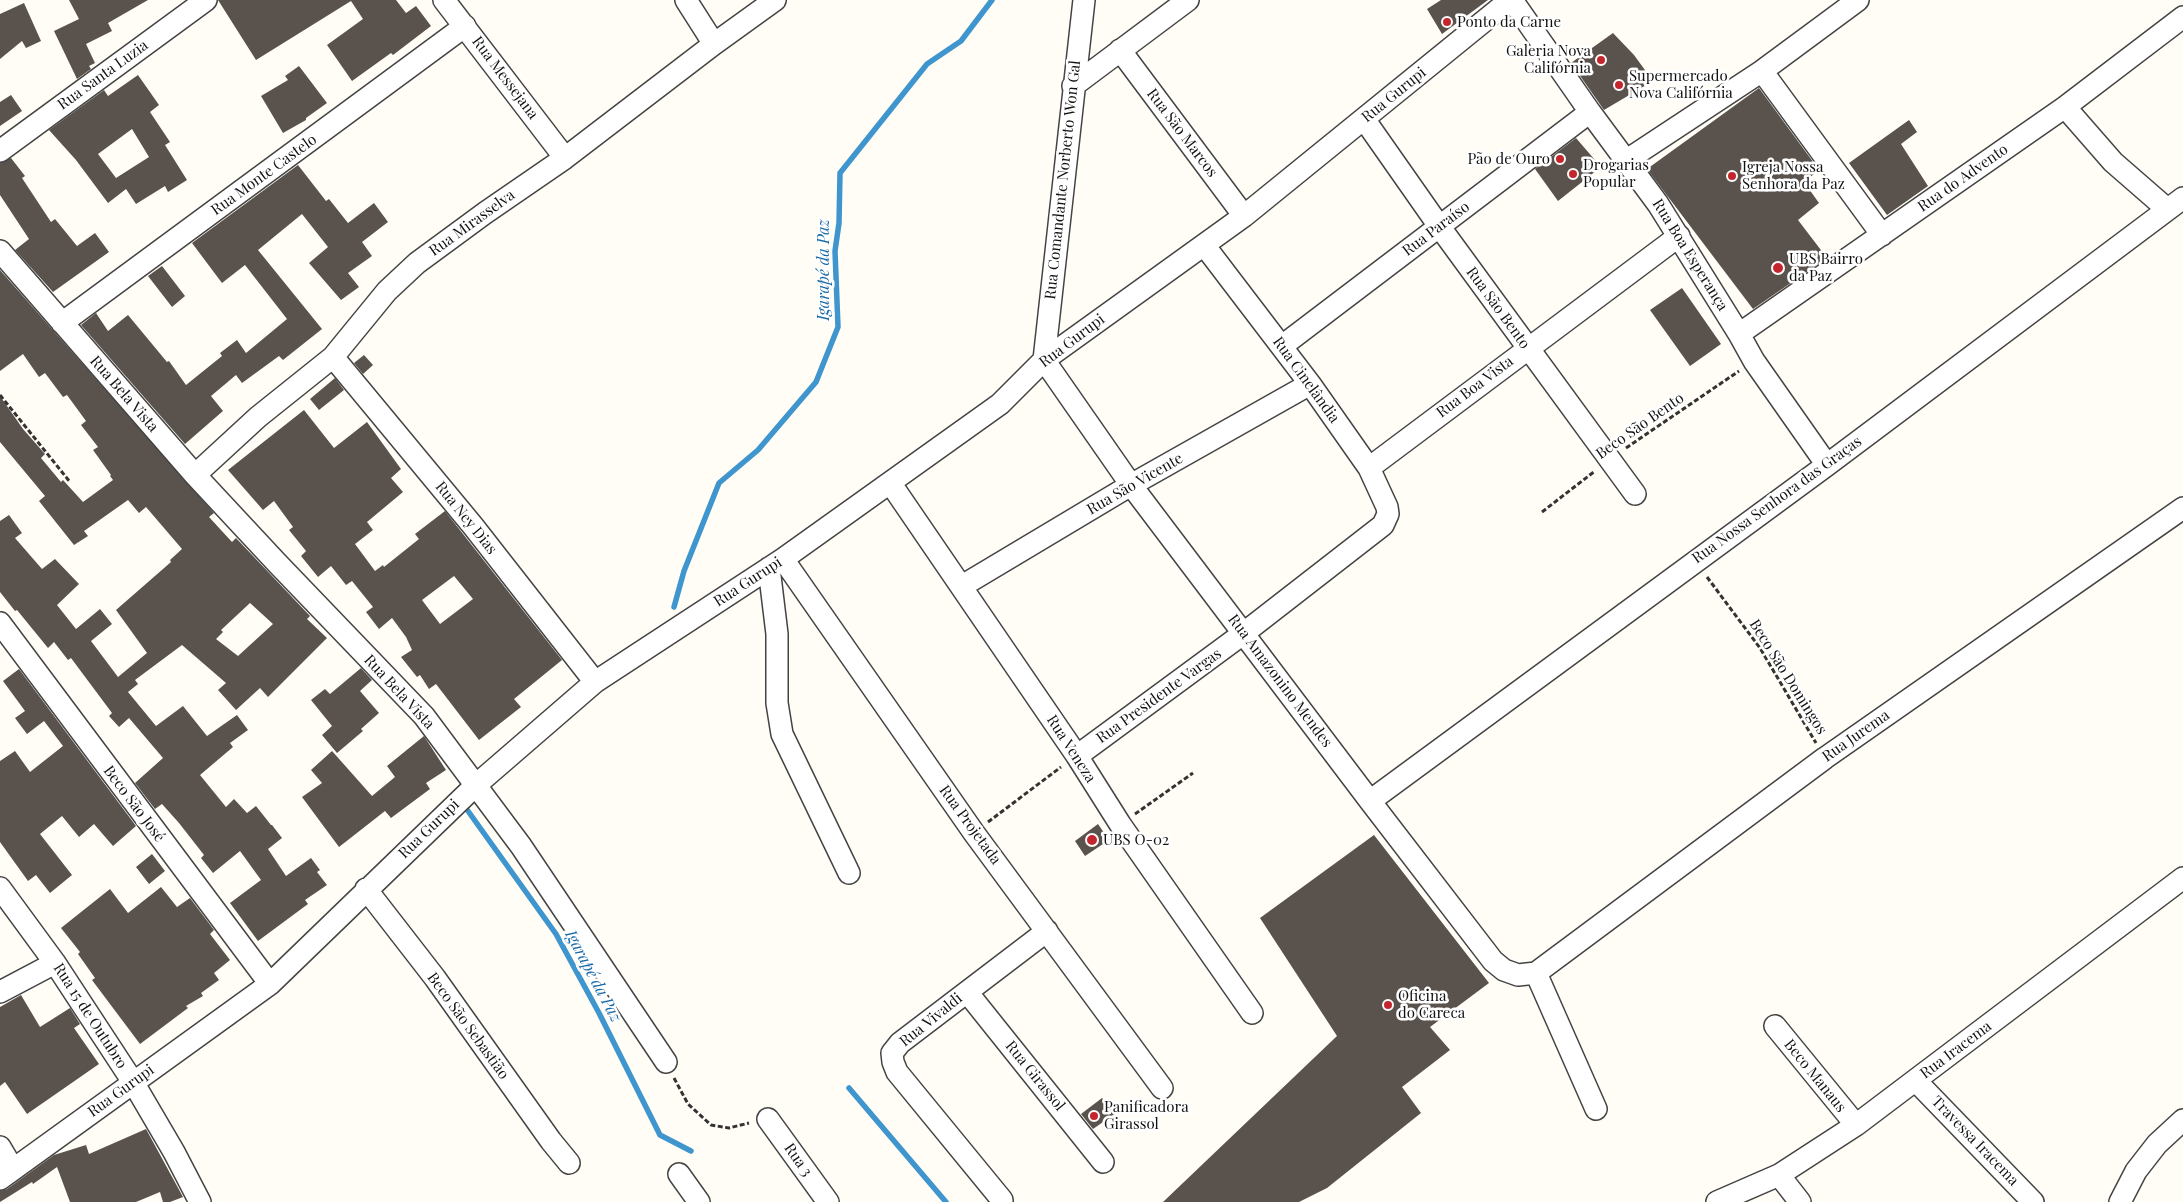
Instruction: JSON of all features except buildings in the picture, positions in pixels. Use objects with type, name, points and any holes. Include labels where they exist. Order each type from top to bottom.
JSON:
[{"type":"street","name":"Rua Santa Luzia","points":[[0,151],[206,0]]},
{"type":"street","name":"Rua Messejana","points":[[444,0],[564,158]]},
{"type":"street","points":[[686,0],[714,44]]},
{"type":"street","name":"Rua Mirasselva","points":[[195,475],[258,417],[333,357],[387,291],[417,263],[564,158],[775,0]]},
{"type":"street","name":"Rua Comandante Norberto Won Gal","points":[[1044,360],[1084,0]]},
{"type":"street","points":[[1073,86],[1188,0]]},
{"type":"street","name":"Rua Boa Esperança","points":[[1511,0],[1590,112],[1627,160],[1679,236],[1754,361],[1827,465]]},
{"type":"street","name":"Rua Gurupi","points":[[7,1174],[270,984],[476,784],[595,682],[776,564],[891,484],[1000,404],[1044,360],[1244,216],[1511,0]]},
{"type":"street","points":[[1627,160],[1762,71],[1858,0]]},
{"type":"street","name":"Rua do Advento","points":[[1739,334],[2065,107],[2183,17]]},
{"type":"street","name":"Rua Monte Castelo","points":[[62,323],[465,26]]},
{"type":"street","name":"Rua São Marcos","points":[[1120,50],[1244,216]]},
{"type":"street","points":[[1762,71],[1882,235]]},
{"type":"street","points":[[2065,107],[2113,162],[2175,204]]},
{"type":"street","name":"Rua Paraíso","points":[[1282,346],[1590,112]]},
{"type":"street","name":"Rua São Bento","points":[[1364,119],[1527,348],[1635,494]]},
{"type":"street","name":"Rua Nossa Senhora das Graças","points":[[1370,801],[1694,560],[1827,465],[2175,204]]},
{"type":"street","name":"Rua Boa Vista","points":[[1369,468],[1679,236]]},
{"type":"street","name":"Rua Cinelândia","points":[[1204,245],[1282,346],[1369,468],[1387,507],[1388,514],[1383,525]]},
{"type":"street","name":"Rua Bela Vista","points":[[0,251],[195,475],[424,716],[521,846],[666,1062]]},
{"type":"street","name":"Rua Ney Dias","points":[[333,357],[473,526],[595,682]]},
{"type":"street","name":"Rua Amazonino Mendes","points":[[1044,360],[1131,485],[1370,801],[1494,961],[1504,970],[1518,975],[1536,972]]},
{"type":"street","name":"Rua São Vicente","points":[[962,586],[1131,485],[1310,384]]},
{"type":"street","name":"Rua Veneza","points":[[891,484],[1077,756],[1120,824],[1252,1013]]},
{"type":"street","name":"Rua Jurema","points":[[1536,972],[1825,758],[2183,508]]},
{"type":"street","name":"Rua Presidente Vargas","points":[[1077,756],[1244,633],[1383,525]]},
{"type":"street","points":[[776,564],[777,703],[782,734],[849,873]]},
{"type":"street","name":"Rua Projetada","points":[[776,564],[1162,1088]]},
{"type":"street","name":"Beco São José","points":[[0,623],[270,984]]},
{"type":"street","name":"Rua Iracema","points":[[1717,1202],[1779,1175],[1856,1125],[2183,878]]},
{"type":"street","name":"Rua 15 de Outubro","points":[[0,888],[55,964],[133,1082],[174,1152],[200,1202]]},
{"type":"street","name":"Beco São Sebastião","points":[[366,889],[435,978],[551,1141],[569,1163]]},
{"type":"street","name":"Rua Vivaldi","points":[[1002,1200],[897,1072],[892,1053],[900,1043],[1047,931]]},
{"type":"street","points":[[0,992],[55,964]]},
{"type":"street","points":[[1536,972],[1596,1109]]},
{"type":"street","name":"Rua Girassol","points":[[967,992],[1103,1162]]},
{"type":"street","name":"Beco Manaus","points":[[1775,1026],[1856,1125]]},
{"type":"street","name":"Travessa Iracema","points":[[1916,1081],[2033,1202]]},
{"type":"street","name":"Rua 3","points":[[768,1119],[828,1202]]},
{"type":"street","points":[[2120,1202],[2136,1172],[2157,1144],[2183,1120]]},
{"type":"street","points":[[0,1147],[7,1174]]},
{"type":"street","points":[[679,1174],[699,1202]]},
{"type":"street","points":[[1779,1175],[1800,1202]]},
{"type":"path","name":"Beco São Bento","points":[[1542,512],[1610,460],[1754,361]]},
{"type":"path","points":[[0,395],[70,482]]},
{"type":"path","name":"Beco São Domingos","points":[[1694,560],[1760,648],[1825,758]]},
{"type":"path","points":[[974,833],[1077,756]]},
{"type":"path","points":[[1120,824],[1193,773]]},
{"type":"path","points":[[666,1062],[688,1104],[711,1125],[729,1128],[768,1119]]},
{"type":"waterway","name":"Igarapé da Paz","points":[[674,607],[684,571],[719,483],[758,450],[816,382],[838,327],[835,251],[839,223],[840,173],[927,64],[961,41],[992,0]]},
{"type":"waterway","name":"Igarapé da Paz","points":[[468,811],[556,934],[599,1013],[660,1135],[691,1151]]},
{"type":"waterway","name":"Igarapé da Paz","points":[[849,1088],[946,1202]]},
{"type":"place","name":"Ponto da Carne","points":[[1447,22]]},
{"type":"place","name":"Galeria Nova Califórnia","points":[[1601,60]]},
{"type":"place","name":"Supermercado Nova Califórnia","points":[[1619,85]]},
{"type":"place","name":"Pão de Ouro","points":[[1560,159]]},
{"type":"place","name":"Drogarias Popular","points":[[1573,174]]},
{"type":"place","name":"Igreja Nossa Senhora da Paz","points":[[1732,176]]},
{"type":"place","name":"UBS Bairro da Paz","points":[[1778,268]]},
{"type":"place","name":"UBS O-02","points":[[1092,840]]},
{"type":"place","name":"Oficina do Careca","points":[[1388,1005]]},
{"type":"place","name":"Panificadora Girassol","points":[[1094,1116]]}]
